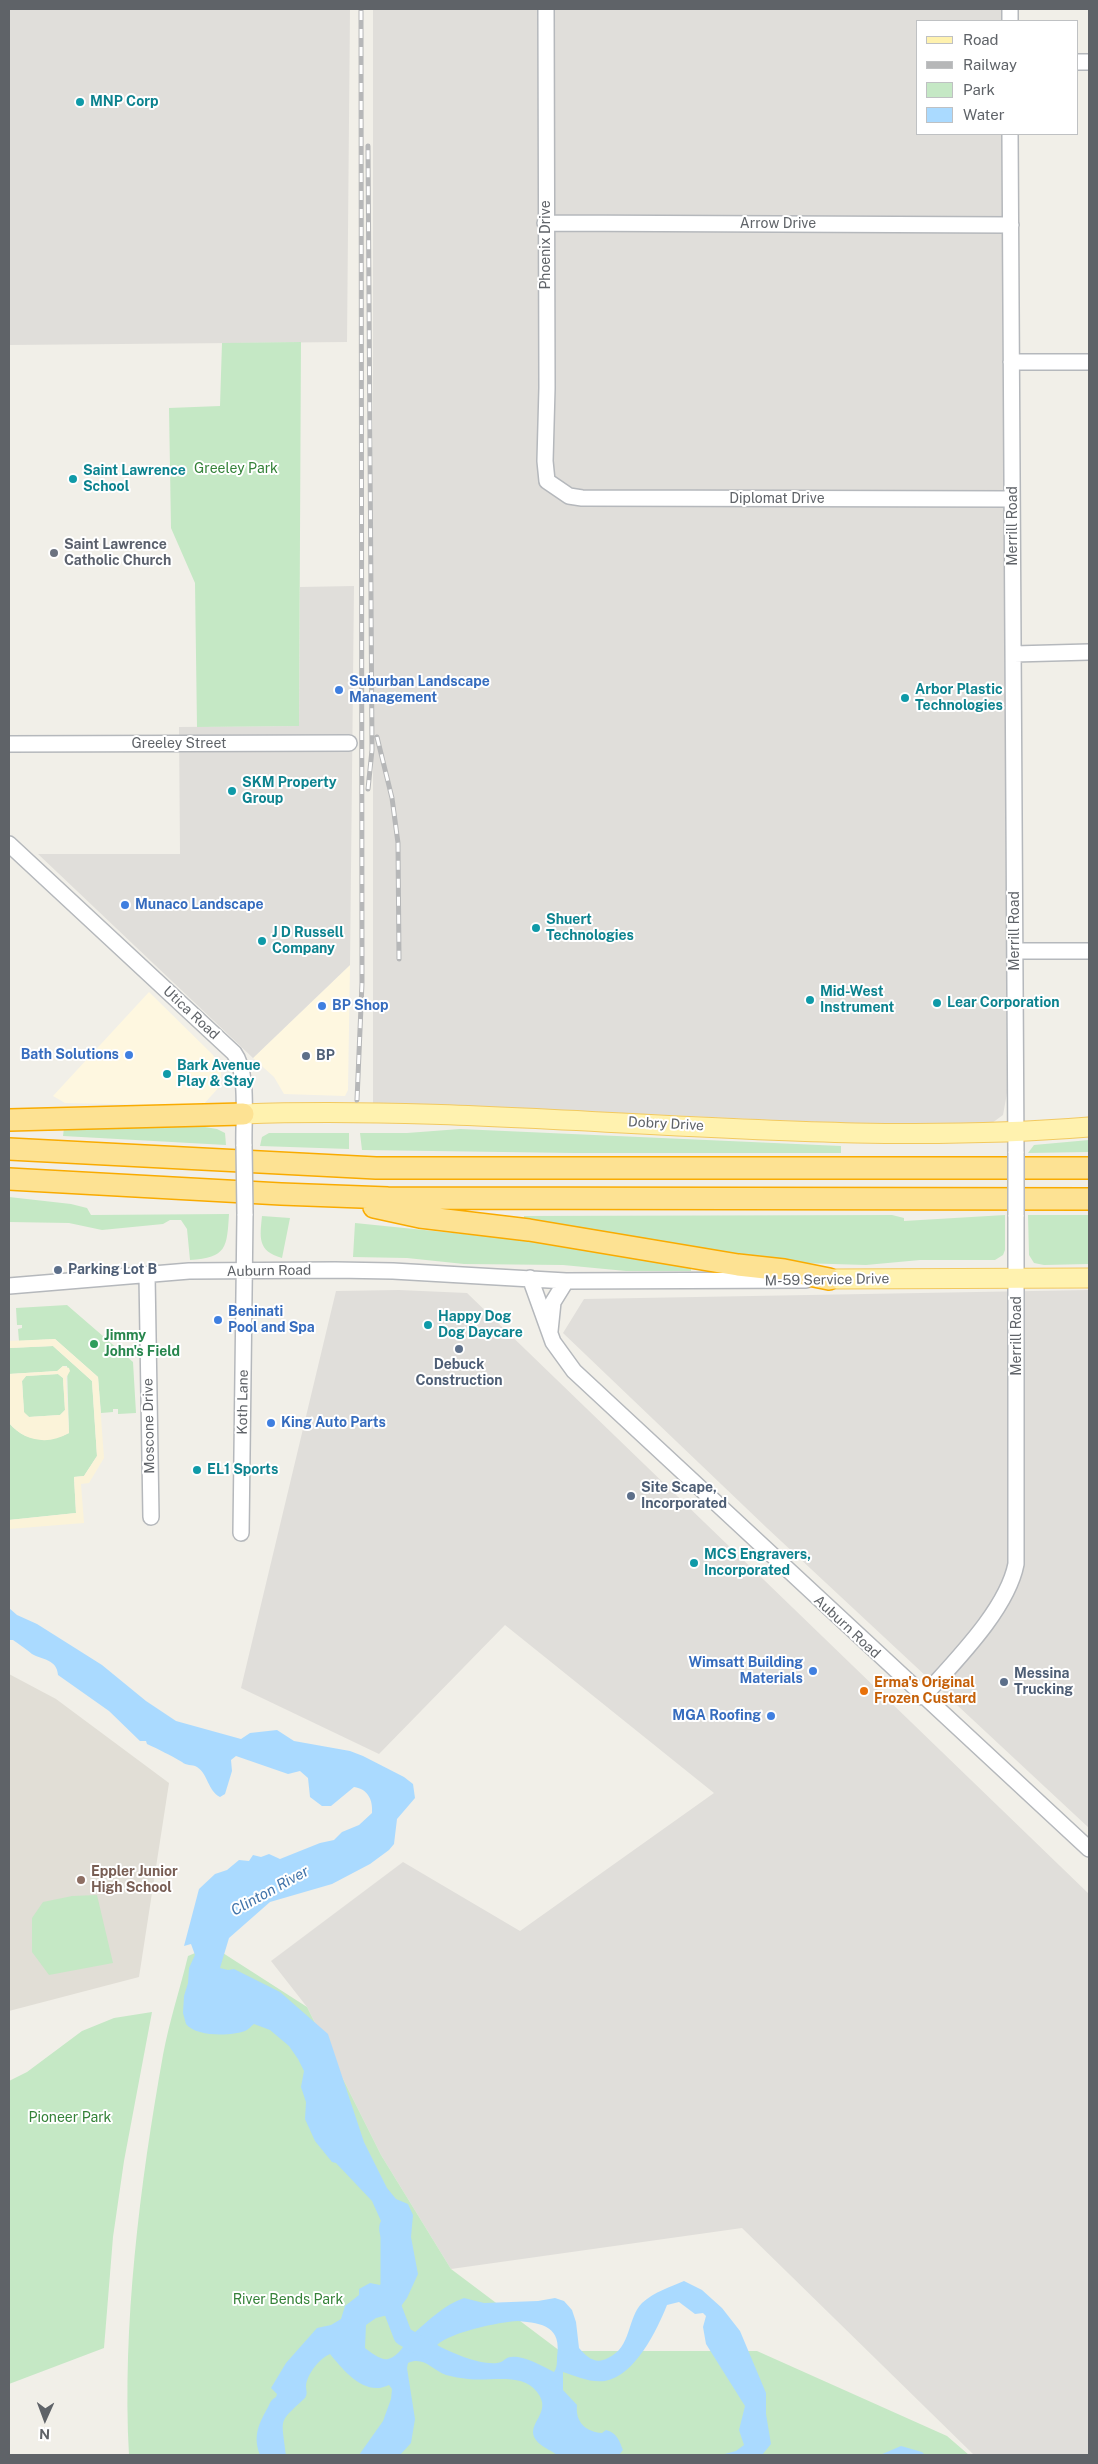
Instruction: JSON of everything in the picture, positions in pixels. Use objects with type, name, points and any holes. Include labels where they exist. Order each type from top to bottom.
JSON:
[{"type":"highway","points":[[9,1120],[243,1114]]},
{"type":"highway","points":[[9,1149],[376,1168],[1089,1168]]},
{"type":"highway","points":[[9,1179],[328,1196],[491,1199],[1089,1198]]},
{"type":"highway","points":[[328,1196],[420,1217],[529,1230],[738,1265],[784,1270],[829,1279]]},
{"type":"main road","name":"Dobry Drive","points":[[243,1114],[479,1116],[888,1134],[1016,1132],[1089,1128]]},
{"type":"main road","name":"M-59 Service Drive","points":[[829,1279],[1089,1278]]},
{"type":"street","name":"Phoenix Drive","points":[[546,9],[545,223],[547,388],[545,461],[548,481]]},
{"type":"street","name":"Merrill Road","points":[[923,1697],[990,1618],[1005,1596],[1014,1578],[1017,1548],[1010,135]]},
{"type":"street","name":"Arrow Drive","points":[[545,223],[1011,224]]},
{"type":"street","points":[[1012,362],[1089,362]]},
{"type":"street","name":"Diplomat Drive","points":[[548,481],[569,496],[582,498],[1012,500]]},
{"type":"street","points":[[1014,654],[1089,652]]},
{"type":"street","name":"Greeley Street","points":[[9,744],[349,744]]},
{"type":"street","name":"Utica Road","points":[[9,844],[234,1053],[238,1059],[242,1074],[244,1271]]},
{"type":"street","points":[[1015,951],[1089,951]]},
{"type":"street","name":"Auburn Road","points":[[9,1286],[147,1275],[244,1271],[393,1271],[566,1281]]},
{"type":"street","name":"Koth Lane","points":[[241,1533],[244,1271]]},
{"type":"street","name":"Moscone Drive","points":[[147,1275],[151,1517]]},
{"type":"street","name":"Auburn Road","points":[[530,1278],[550,1334],[563,1358],[591,1388],[1089,1849]]},
{"type":"street","name":"M-59 Service Drive","points":[[566,1281],[785,1282],[829,1279]]},
{"type":"street","points":[[550,1334],[554,1302],[566,1281]]},
{"type":"shaded area","name":"MNP Corp","points":[[9,9],[350,9],[347,342],[9,345]]},
{"type":"shaded area","points":[[373,9],[1001,9],[1001,20],[916,20],[916,135],[1002,135],[1007,1093],[1003,1115],[992,1123],[861,1124],[449,1105],[373,1104]]},
{"type":"shaded area","points":[[354,586],[350,965],[253,1058],[38,854],[180,854],[179,727],[299,726],[300,587]]},
{"type":"shaded area","points":[[350,965],[348,1090],[345,1096],[284,1094],[274,1077],[253,1058]]},
{"type":"shaded area","points":[[149,992],[213,1055],[221,1069],[221,1085],[202,1106],[65,1103],[53,1096]]},
{"type":"shaded area","points":[[399,1290],[467,1293],[1089,1894],[1089,2455],[974,2455],[742,2228],[451,2269],[381,2155],[307,2007],[271,1961],[403,1862],[520,1931],[714,1793],[505,1625],[379,1754],[241,1688],[336,1291]]},
{"type":"shaded area","points":[[1089,1290],[1089,1828],[767,1528],[563,1333],[584,1299]]},
{"type":"shaded area","name":"Eppler Junior High School","points":[[9,1674],[56,1699],[169,1783],[139,1977],[9,2011]]},
{"type":"green space","name":"Greeley Park","points":[[301,342],[299,726],[197,727],[195,583],[171,528],[169,408],[220,406],[222,343]]},
{"type":"green space","points":[[199,1126],[217,1129],[225,1133],[226,1145],[63,1136],[64,1128]]},
{"type":"green space","points":[[460,1129],[841,1146],[841,1153],[574,1153],[362,1150],[360,1133],[407,1133]]},
{"type":"green space","points":[[269,1133],[349,1133],[349,1149],[260,1146],[262,1137]]},
{"type":"green space","points":[[1089,1140],[1089,1152],[1028,1153],[1034,1145]]},
{"type":"green space","points":[[9,1197],[71,1204],[87,1208],[91,1215],[229,1214],[226,1243],[223,1249],[211,1257],[190,1260],[187,1229],[181,1220],[170,1220],[163,1224],[102,1230],[69,1223],[9,1222]]},
{"type":"green space","points":[[892,1215],[904,1218],[904,1221],[1005,1215],[1005,1250],[1003,1255],[995,1260],[920,1260],[866,1265],[799,1263],[524,1222],[524,1216]]},
{"type":"green space","points":[[1028,1215],[1089,1215],[1089,1264],[1044,1265],[1034,1263],[1029,1255]]},
{"type":"green space","points":[[262,1216],[290,1218],[282,1258],[274,1255],[264,1247],[261,1237]]},
{"type":"green space","points":[[355,1223],[523,1240],[691,1266],[691,1271],[626,1271],[563,1265],[464,1264],[407,1258],[353,1257]]},
{"type":"green space","points":[[67,1305],[133,1362],[136,1413],[118,1414],[118,1409],[113,1409],[113,1412],[101,1413],[98,1377],[55,1339],[19,1341],[18,1329],[22,1328],[22,1325],[17,1325],[16,1308]]},
{"type":"green space","points":[[53,1346],[92,1381],[97,1456],[84,1476],[74,1477],[76,1513],[9,1520],[9,1423],[22,1434],[37,1439],[53,1438],[69,1433],[67,1366],[63,1366],[58,1371],[9,1374],[9,1348]]},
{"type":"green space","points":[[58,1374],[63,1378],[65,1410],[60,1415],[29,1417],[24,1413],[22,1381],[26,1376]]},
{"type":"green space","points":[[97,1895],[113,1963],[49,1975],[32,1952],[32,1918],[43,1902],[72,1896]]},
{"type":"green space","name":"River Bends Park","points":[[212,1946],[307,2007],[381,2155],[451,2269],[560,2351],[757,2351],[947,2436],[969,2455],[129,2455],[128,2356],[131,2305],[140,2204],[147,2153],[165,2043],[188,1956]]},
{"type":"green space","name":"Pioneer Park","points":[[152,2012],[124,2161],[113,2237],[104,2348],[9,2384],[9,2081],[27,2072],[82,2031],[114,2018]]},
{"type":"sand","points":[[55,1339],[98,1377],[104,1458],[89,1483],[81,1484],[84,1523],[9,1529],[9,1520],[76,1513],[74,1477],[84,1476],[97,1456],[92,1381],[53,1346],[9,1348],[9,1341]]},
{"type":"sand","points":[[63,1366],[69,1368],[70,1371],[66,1378],[69,1433],[53,1439],[38,1440],[30,1438],[9,1423],[9,1374],[57,1371]],"holes":[[[58,1374],[63,1378],[65,1410],[60,1415],[29,1417],[24,1412],[22,1381],[26,1376]]]},
{"type":"water","points":[[9,1608],[17,1615],[37,1624],[102,1665],[146,1701],[176,1721],[241,1739],[250,1733],[277,1730],[294,1741],[350,1751],[363,1756],[404,1777],[413,1784],[415,1798],[397,1819],[394,1844],[389,1850],[370,1864],[332,1884],[270,1902],[229,1938],[220,1968],[234,1969],[280,1992],[328,2034],[364,2142],[387,2188],[396,2199],[408,2204],[413,2215],[411,2237],[418,2274],[407,2298],[396,2313],[376,2318],[366,2325],[365,2348],[383,2359],[396,2355],[413,2334],[431,2318],[464,2298],[484,2303],[538,2301],[555,2298],[564,2301],[572,2310],[576,2322],[579,2348],[592,2359],[599,2361],[616,2353],[621,2347],[637,2309],[642,2303],[657,2293],[684,2281],[702,2290],[722,2308],[740,2331],[766,2393],[766,2414],[771,2444],[762,2455],[721,2455],[736,2451],[744,2445],[739,2430],[745,2406],[706,2344],[703,2327],[706,2316],[703,2313],[695,2314],[679,2302],[667,2305],[651,2339],[626,2371],[605,2381],[583,2379],[563,2372],[563,2390],[577,2405],[580,2421],[591,2431],[602,2433],[606,2430],[615,2435],[623,2450],[619,2455],[557,2455],[543,2447],[533,2434],[533,2429],[541,2412],[541,2399],[531,2386],[523,2382],[505,2379],[477,2380],[451,2376],[441,2373],[428,2364],[414,2361],[408,2363],[407,2368],[415,2419],[411,2443],[400,2455],[359,2455],[383,2421],[391,2399],[392,2389],[389,2385],[372,2388],[363,2385],[348,2374],[330,2354],[322,2359],[311,2372],[307,2381],[305,2398],[286,2417],[283,2434],[286,2455],[260,2455],[257,2442],[259,2426],[270,2402],[276,2397],[277,2394],[271,2388],[286,2363],[317,2328],[331,2325],[341,2319],[345,2306],[359,2295],[359,2289],[370,2283],[380,2285],[387,2276],[390,2268],[390,2259],[380,2236],[379,2228],[381,2221],[372,2201],[336,2163],[332,2162],[315,2141],[305,2119],[306,2102],[301,2087],[304,2071],[289,2046],[270,2030],[254,2024],[247,2030],[239,2033],[214,2034],[197,2031],[186,2024],[183,2013],[184,1996],[188,1983],[189,1968],[195,1955],[191,1944],[184,1946],[199,1889],[215,1874],[227,1870],[239,1860],[249,1861],[253,1855],[261,1857],[269,1854],[280,1859],[320,1843],[334,1840],[342,1832],[359,1825],[372,1813],[372,1804],[369,1796],[363,1790],[354,1787],[331,1806],[322,1806],[310,1797],[308,1778],[300,1771],[288,1774],[236,1756],[231,1760],[232,1771],[225,1794],[220,1797],[213,1791],[204,1774],[197,1767],[187,1765],[147,1744],[146,1741],[140,1741],[109,1711],[58,1675],[52,1663],[32,1654],[13,1640],[9,1640]],"holes":[[[518,2321],[543,2325],[553,2333],[557,2339],[558,2347],[557,2365],[554,2372],[533,2361],[518,2357],[510,2357],[497,2363],[483,2362],[458,2355],[437,2345],[453,2336],[476,2328]]]},
{"type":"water","points":[[901,2446],[922,2452],[925,2455],[880,2455]]},
{"type":"waterway","name":"Clinton River","points":[[390,2231],[390,2302],[403,2336],[431,2352]]},
{"type":"railway","points":[[357,1100],[362,983],[361,9]]},
{"type":"railway","points":[[368,146],[372,750],[368,789]]},
{"type":"railway","points":[[377,737],[392,798],[398,843],[399,959]]},
{"type":"place","name":"MNP Corp","points":[[80,102]]},
{"type":"place","name":"Saint Lawrence School","points":[[73,479]]},
{"type":"place","name":"Saint Lawrence Catholic Church","points":[[54,553]]},
{"type":"place","name":"Suburban Landscape Management","points":[[339,690]]},
{"type":"place","name":"Arbor Plastic Technologies","points":[[905,698]]},
{"type":"place","name":"SKM Property Group","points":[[232,791]]},
{"type":"place","name":"Munaco Landscape","points":[[125,905]]},
{"type":"place","name":"Shuert Technologies","points":[[536,928]]},
{"type":"place","name":"J D Russell Company","points":[[262,941]]},
{"type":"place","name":"Mid-West Instrument","points":[[810,1000]]},
{"type":"place","name":"Lear Corporation","points":[[937,1003]]},
{"type":"place","name":"BP Shop","points":[[322,1006]]},
{"type":"place","name":"Bath Solutions","points":[[129,1055]]},
{"type":"place","name":"BP","points":[[306,1056]]},
{"type":"place","name":"Bark Avenue Play & Stay","points":[[167,1074]]},
{"type":"place","name":"Parking Lot B","points":[[58,1270]]},
{"type":"place","name":"Beninati Pool and Spa","points":[[218,1320]]},
{"type":"place","name":"Happy Dog Dog Daycare","points":[[428,1325]]},
{"type":"place","name":"Jimmy John's Field","points":[[94,1344]]},
{"type":"place","name":"Debuck Construction","points":[[459,1349]]},
{"type":"place","name":"King Auto Parts","points":[[271,1423]]},
{"type":"place","name":"EL1 Sports","points":[[197,1470]]},
{"type":"place","name":"Site Scape, Incorporated","points":[[631,1496]]},
{"type":"place","name":"MCS Engravers, Incorporated","points":[[694,1563]]},
{"type":"place","name":"Wimsatt Building Materials","points":[[813,1671]]},
{"type":"place","name":"Messina Trucking","points":[[1004,1682]]},
{"type":"place","name":"Erma's Original Frozen Custard","points":[[864,1691]]},
{"type":"place","name":"MGA Roofing","points":[[771,1716]]},
{"type":"place","name":"Eppler Junior High School","points":[[81,1880]]}]
